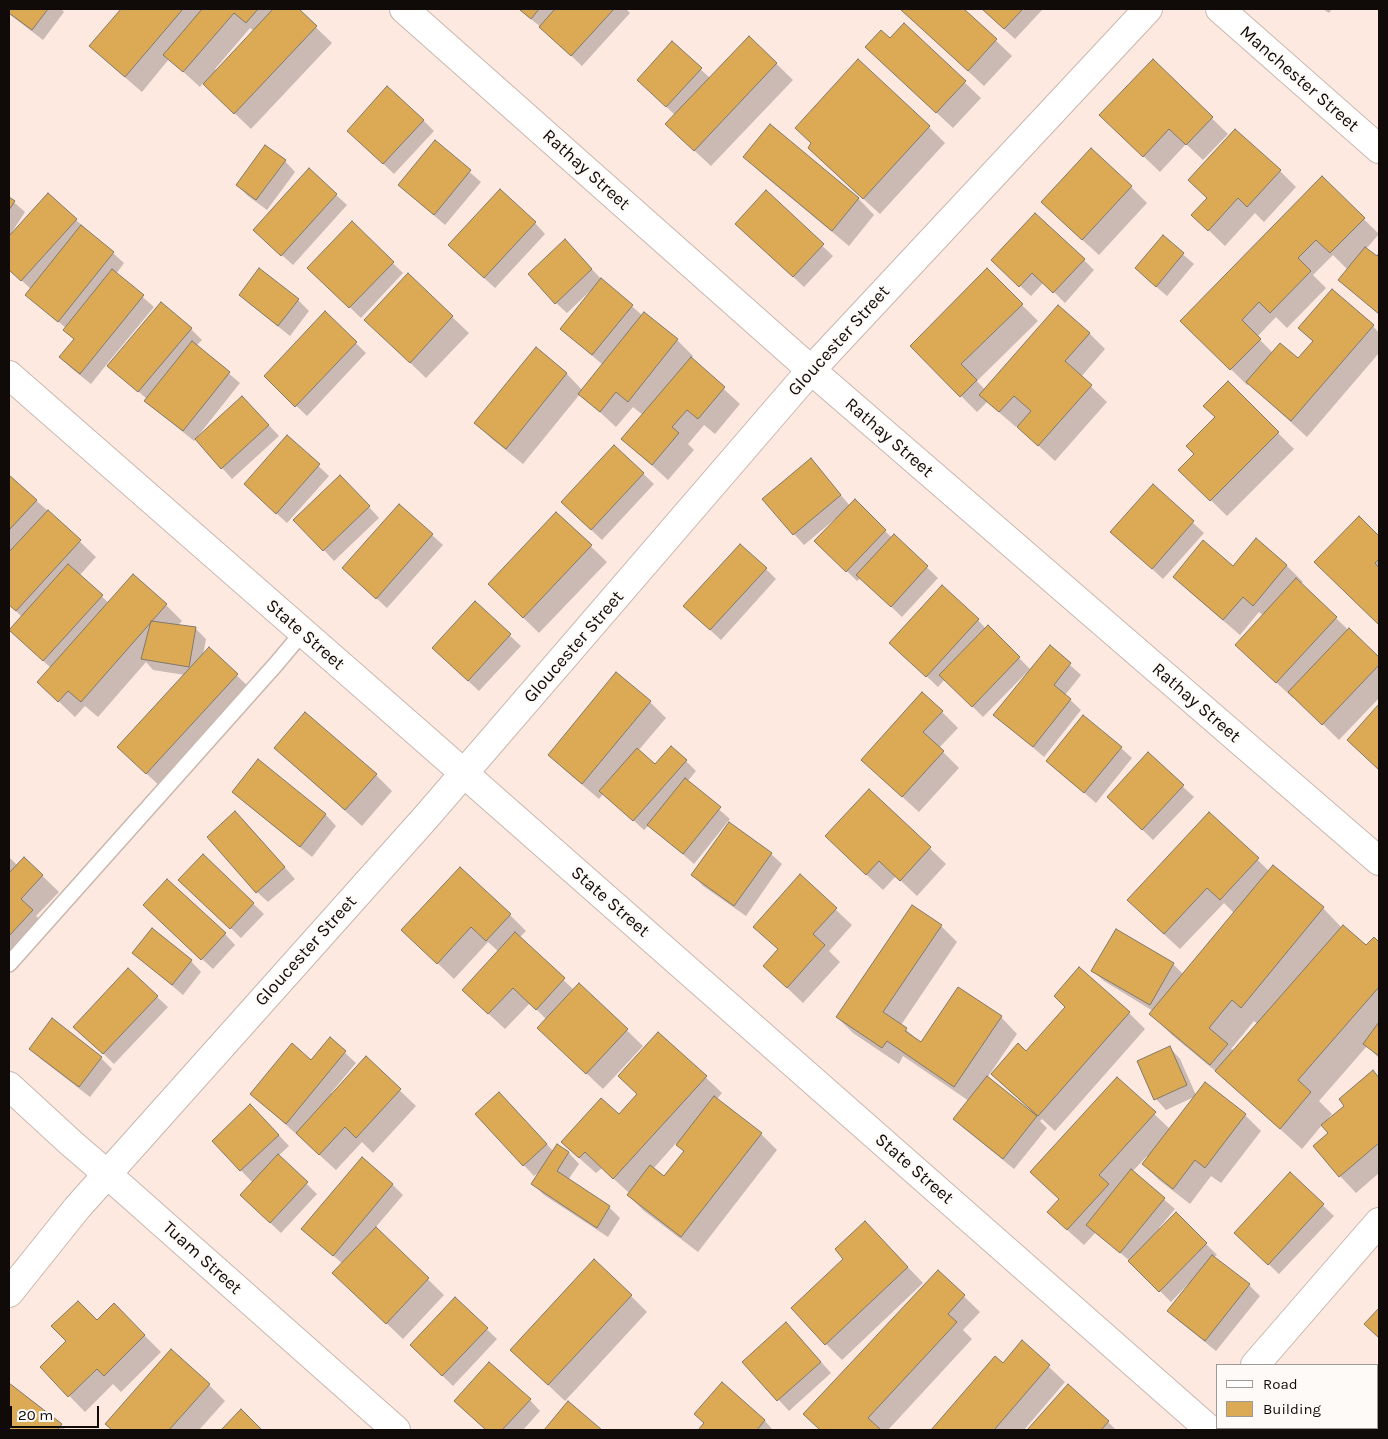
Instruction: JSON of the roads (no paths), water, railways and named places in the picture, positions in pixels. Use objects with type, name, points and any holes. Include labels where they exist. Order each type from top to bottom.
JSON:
[{"type":"street","name":"Rathay Street","points":[[404,9],[811,370],[1379,861]]},
{"type":"street","name":"Gloucester Street","points":[[9,1293],[77,1208],[464,773],[811,370],[1148,9]]},
{"type":"street","name":"Manchester Street","points":[[1220,9],[1379,149]]},
{"type":"street","name":"State Street","points":[[9,375],[1208,1424]]},
{"type":"street","name":"Tuam Street","points":[[9,1086],[396,1430]]},
{"type":"street","points":[[1256,1364],[1379,1222]]},
{"type":"lane","points":[[9,964],[271,671],[302,633]]}]
